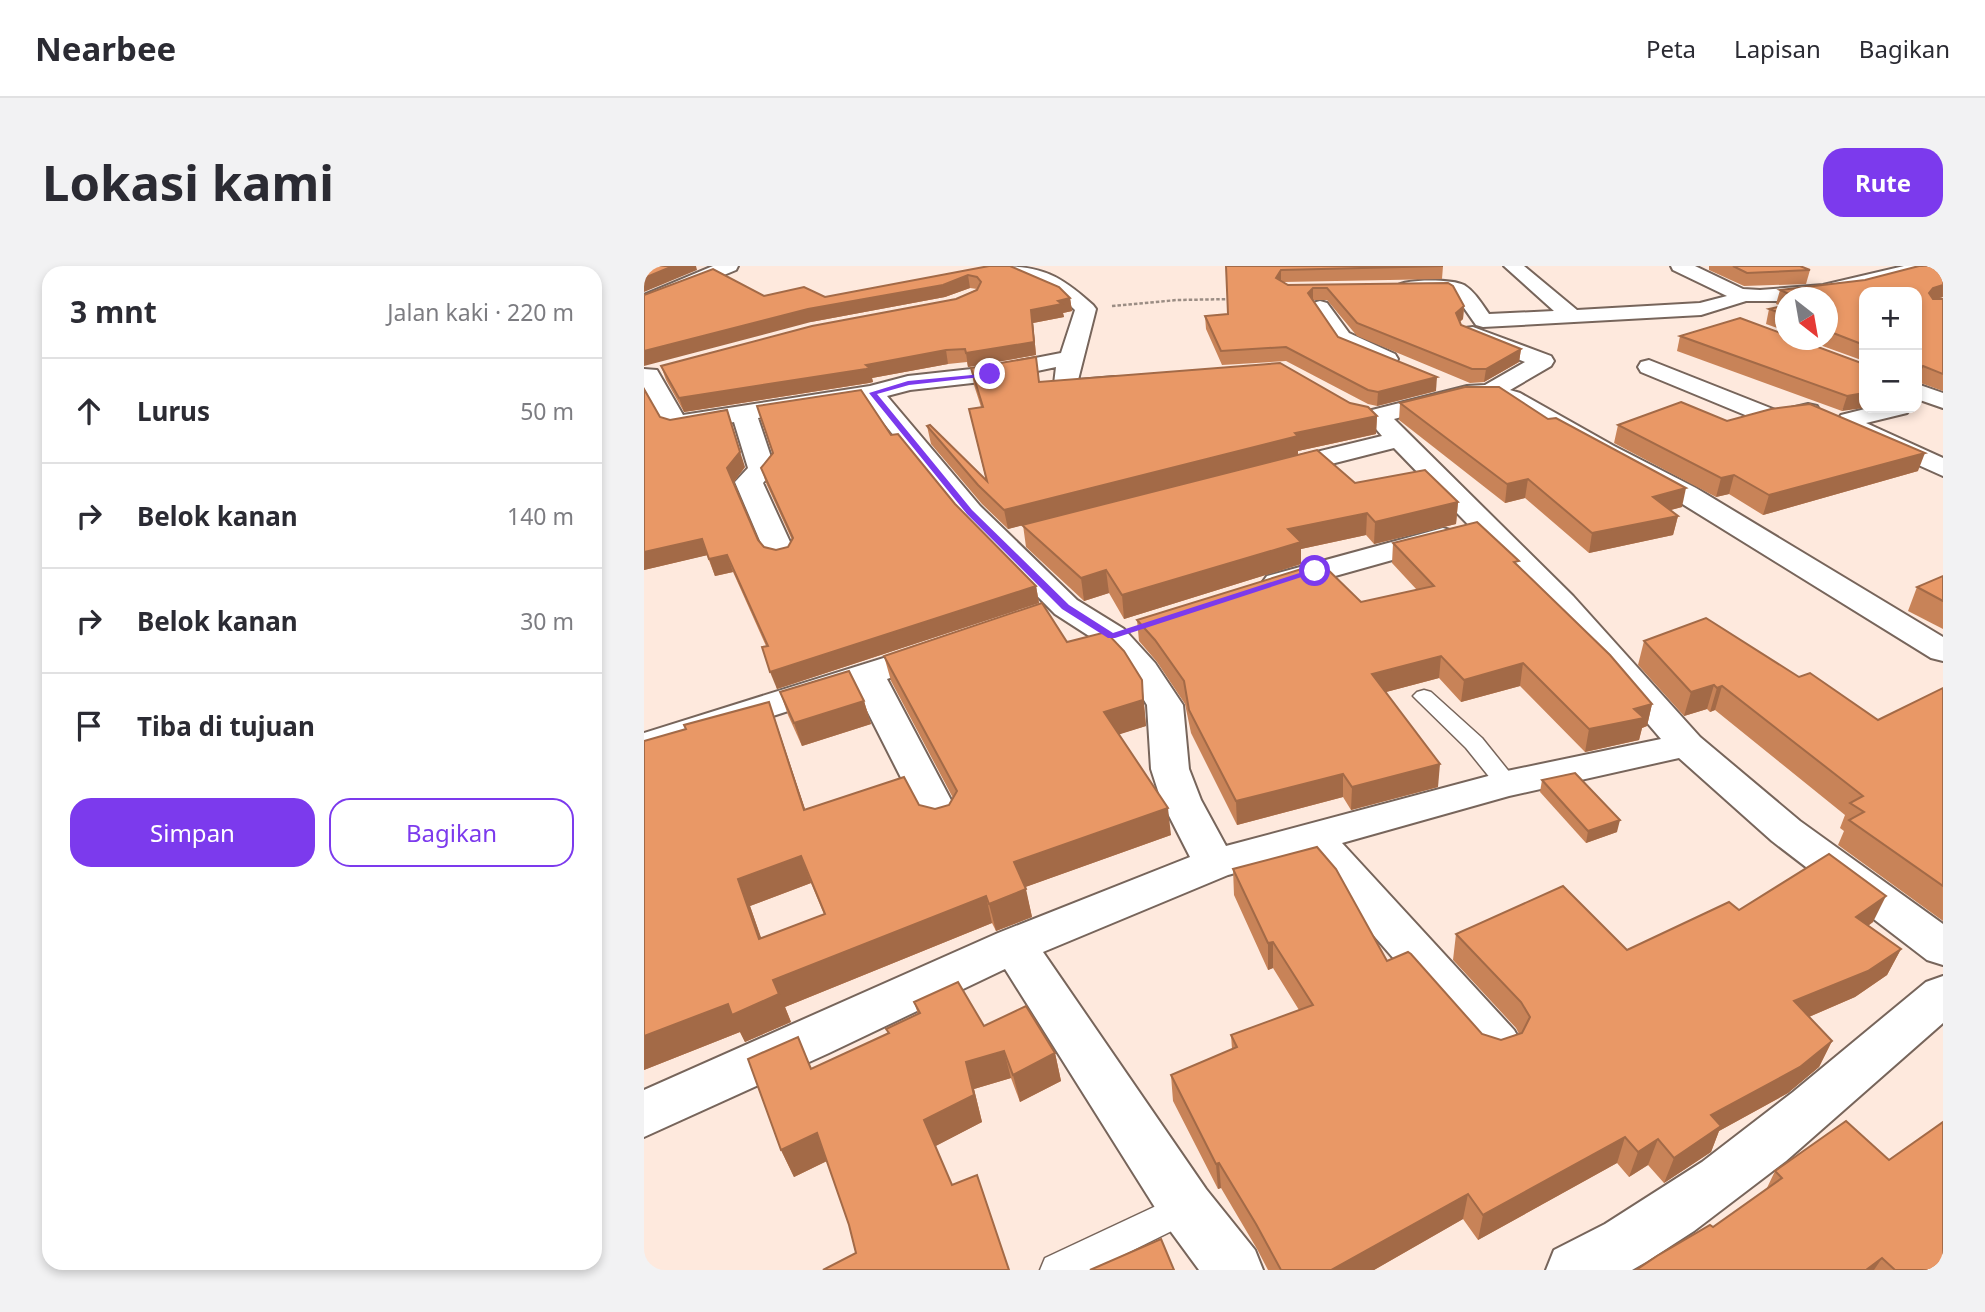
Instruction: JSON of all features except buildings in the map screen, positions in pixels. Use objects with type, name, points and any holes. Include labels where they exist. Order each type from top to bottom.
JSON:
[{"type":"street","points":[[644,302],[729,266]]},
{"type":"street","points":[[1006,266],[1060,285],[1081,301],[1086,309],[1067,370],[1068,386],[1131,382]]},
{"type":"street","points":[[1513,266],[1572,316]]},
{"type":"street","points":[[1680,266],[1738,295],[1776,297],[1822,293],[1907,273],[1916,266]]},
{"type":"street","points":[[1383,288],[1451,287],[1465,294],[1483,321]]},
{"type":"street","points":[[1321,295],[1341,338],[1407,368]]},
{"type":"street","points":[[1738,295],[1736,300],[1700,309],[1483,321],[1470,325],[1468,330],[1539,358],[1543,362],[1478,393],[1364,412],[1400,439],[1562,603],[1687,745],[1786,831],[1943,948]]},
{"type":"street","points":[[1700,309],[1738,323]]},
{"type":"street","points":[[654,373],[665,426],[872,393],[908,383],[990,374],[1041,362],[1071,359]]},
{"type":"street","points":[[1649,367],[1776,419],[1807,411],[1847,424],[1943,468]]},
{"type":"street","points":[[1431,378],[1478,393],[1519,402],[1605,452],[1686,494],[1943,651]]},
{"type":"street","points":[[872,393],[970,512],[1015,538],[1066,607],[1125,632],[1143,670],[1165,705],[1170,769],[1181,800],[1214,864]]},
{"type":"street","points":[[744,413],[762,469],[749,482],[781,555]]},
{"type":"street","points":[[1847,424],[1850,420],[1878,413]]},
{"type":"street","points":[[1251,476],[1400,439]]},
{"type":"street","points":[[1252,592],[1430,540],[1486,528]]},
{"type":"street","points":[[1026,620],[1066,607]]},
{"type":"street","points":[[644,746],[973,639]]},
{"type":"street","points":[[867,675],[941,819]]},
{"type":"street","points":[[644,1114],[812,1040],[1014,945],[1214,864],[1507,784],[1687,745]]},
{"type":"street","points":[[1312,836],[1497,1044]]},
{"type":"street","points":[[1014,945],[1186,1208],[1234,1270]]},
{"type":"street","points":[[1575,1270],[1626,1245],[1723,1179],[1943,995]]},
{"type":"lane","points":[[1424,696],[1474,743],[1507,784]]},
{"type":"lane","points":[[1058,1270],[1186,1208]]},
{"type":"path","points":[[1086,309],[1177,300],[1239,298]]},
{"type":"route","points":[[990,374],[944,377],[872,393],[970,512],[1066,607],[1112,636],[1315,571]]}]
